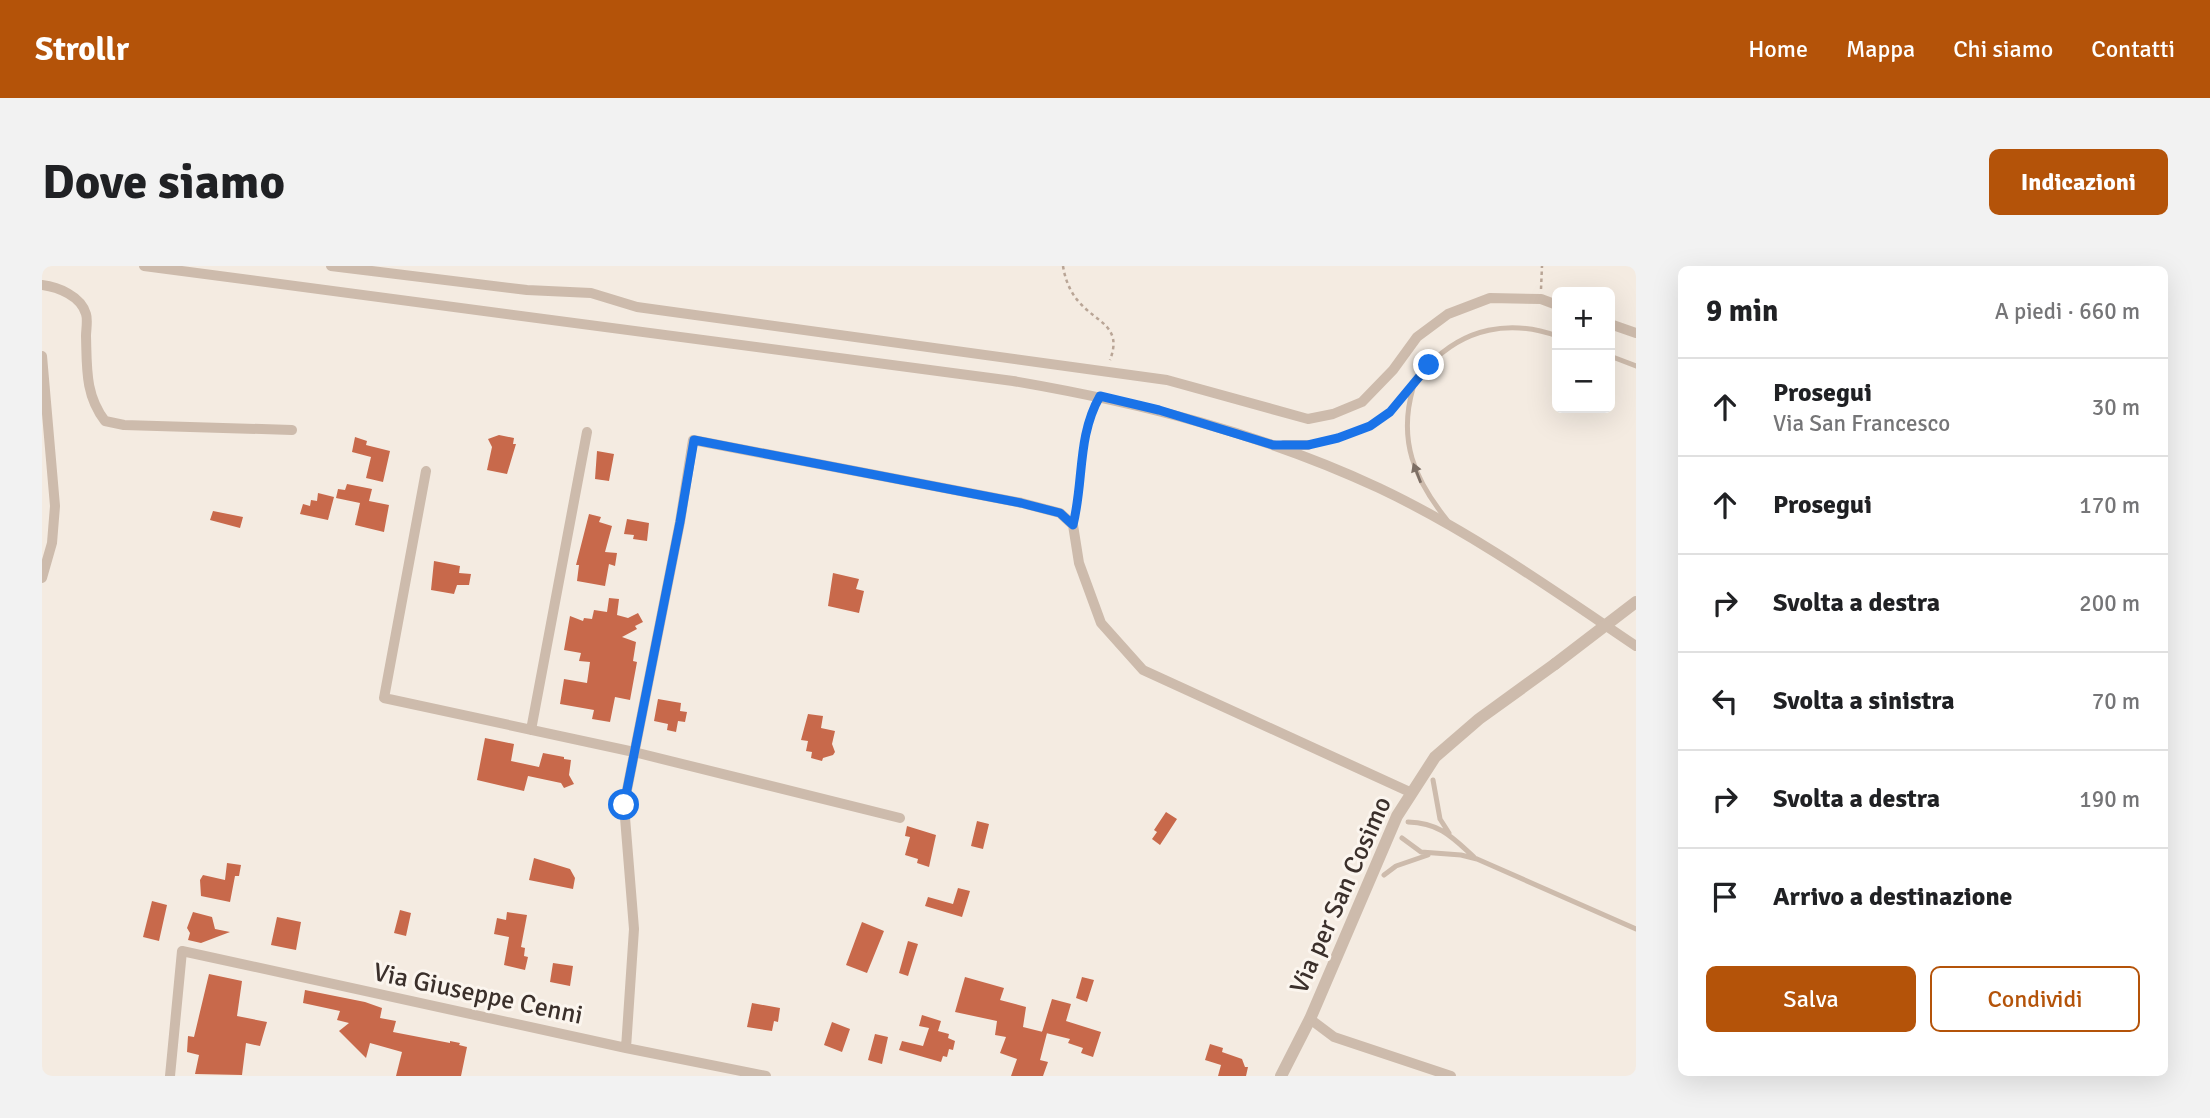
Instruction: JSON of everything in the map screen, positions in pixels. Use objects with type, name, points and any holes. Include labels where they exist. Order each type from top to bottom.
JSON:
[{"type":"street","points":[[144,266],[1000,379],[1100,396],[1172,413],[1273,445],[1381,489],[1499,555],[1636,646]]},
{"type":"street","points":[[331,266],[527,290],[591,293],[637,307],[1167,380],[1308,419],[1333,414],[1362,402],[1393,370],[1417,337],[1448,314],[1490,298],[1541,299],[1552,303]]},
{"type":"street","points":[[42,285],[57,287],[73,297],[86,313],[87,378],[93,405],[105,421],[124,425],[292,430]]},
{"type":"street","points":[[1615,326],[1636,333]]},
{"type":"street","points":[[42,356],[55,506],[52,543],[42,578]]},
{"type":"street","points":[[531,730],[587,432]]},
{"type":"street","points":[[626,1048],[634,929],[624,805],[694,440],[1021,503],[1060,513],[1073,525],[1079,563],[1101,623],[1143,670],[1412,793]]},
{"type":"street","points":[[1273,445],[1308,445]]},
{"type":"street","points":[[426,471],[384,698],[634,752],[901,818]]},
{"type":"street","name":"Via per San Cosimo","points":[[1280,1076],[1310,1019],[1391,827],[1435,757],[1479,719],[1636,602]]},
{"type":"street","name":"Via Giuseppe Cenni","points":[[170,1076],[182,951],[766,1076]]},
{"type":"street","points":[[1310,1019],[1334,1037],[1451,1076]]},
{"type":"lane","points":[[1308,445],[1370,426],[1390,412],[1429,365],[1467,335],[1513,327],[1541,330],[1552,335]]},
{"type":"lane","points":[[1615,358],[1636,366]]},
{"type":"lane","points":[[1414,384],[1406,422],[1411,457],[1430,500],[1454,529]]},
{"type":"lane","points":[[1433,780],[1440,819],[1450,836]]},
{"type":"lane","points":[[1408,822],[1424,822],[1437,827],[1477,859]]},
{"type":"lane","points":[[1402,838],[1421,852],[1477,859],[1636,929]]},
{"type":"lane","points":[[1384,875],[1396,866],[1433,854]]},
{"type":"path","points":[[1063,266],[1070,291],[1079,303],[1109,328],[1112,335],[1114,345],[1104,372]]},
{"type":"path","points":[[1541,299],[1542,266]]},
{"type":"path","points":[[1073,525],[1081,488],[1080,462],[1085,435],[1091,411],[1100,396]]},
{"type":"building","points":[[499,435],[514,438],[513,444],[516,444],[507,474],[487,470],[492,447],[488,439]]},
{"type":"building","points":[[355,437],[367,441],[366,445],[390,451],[383,482],[366,478],[371,457],[352,452]]},
{"type":"building","points":[[597,451],[614,454],[609,481],[595,479]]},
{"type":"building","points":[[347,484],[372,489],[369,501],[389,505],[384,532],[355,525],[360,503],[336,498],[338,489],[345,490]]},
{"type":"building","points":[[318,493],[334,497],[328,520],[300,514],[303,504],[310,506],[311,500],[317,501]]},
{"type":"building","points":[[213,511],[243,517],[240,528],[210,520]]},
{"type":"building","points":[[589,514],[601,517],[599,522],[612,526],[605,552],[617,553],[615,566],[609,564],[605,586],[577,581],[579,565],[576,565]]},
{"type":"building","points":[[627,519],[649,523],[647,541],[633,539],[634,535],[624,534]]},
{"type":"building","points":[[434,561],[460,566],[459,573],[471,574],[469,585],[457,585],[454,594],[431,590]]},
{"type":"building","points":[[833,573],[859,579],[856,589],[864,591],[859,613],[828,606]]},
{"type":"building","points":[[609,598],[619,599],[617,615],[628,618],[638,613],[643,622],[635,626],[637,629],[622,637],[636,642],[633,661],[637,662],[630,700],[615,697],[610,722],[592,719],[594,710],[560,704],[564,679],[587,683],[590,662],[579,661],[581,653],[564,650],[570,616],[583,621],[584,618],[592,619],[594,610],[607,612]]},
{"type":"building","points":[[658,699],[681,703],[680,711],[687,712],[685,722],[678,721],[676,732],[667,730],[668,724],[654,721]]},
{"type":"building","points":[[808,714],[823,716],[821,728],[835,731],[832,744],[835,752],[822,761],[811,758],[812,752],[806,751],[808,741],[801,740]]},
{"type":"building","points":[[485,738],[514,744],[511,761],[539,767],[543,753],[571,760],[569,775],[574,784],[564,788],[561,783],[528,776],[524,791],[477,780]]},
{"type":"building","points":[[1166,812],[1177,819],[1160,845],[1152,839],[1157,832],[1154,830]]},
{"type":"building","points":[[977,821],[989,824],[983,849],[971,846]]},
{"type":"building","points":[[907,826],[936,835],[929,867],[917,863],[918,859],[905,855],[910,837],[905,836]]},
{"type":"building","points":[[534,858],[570,869],[575,878],[573,889],[529,880]]},
{"type":"building","points":[[227,863],[241,865],[239,876],[235,876],[230,902],[201,896],[200,880],[203,875],[225,880]]},
{"type":"building","points":[[958,888],[970,891],[962,917],[925,906],[928,897],[953,904]]},
{"type":"building","points":[[152,901],[167,905],[159,941],[143,937]]},
{"type":"building","points":[[400,910],[411,913],[406,936],[394,933]]},
{"type":"building","points":[[193,912],[212,917],[215,929],[230,932],[201,943],[188,940],[190,933],[187,928]]},
{"type":"building","points":[[507,912],[527,915],[521,947],[525,948],[524,956],[528,957],[525,970],[504,965],[509,937],[494,934],[497,918],[506,920]]},
{"type":"building","points":[[277,917],[301,922],[296,950],[271,945]]},
{"type":"building","points":[[862,922],[884,931],[867,973],[846,965]]},
{"type":"building","points":[[908,941],[918,944],[908,976],[899,973]]},
{"type":"building","points":[[553,963],[573,966],[570,986],[550,982]]},
{"type":"building","points":[[209,974],[242,981],[237,1016],[267,1022],[260,1046],[246,1043],[242,1075],[195,1074],[199,1055],[187,1052],[188,1036],[194,1037]]},
{"type":"building","points":[[965,977],[1004,988],[1000,1000],[1026,1007],[1023,1027],[1047,1033],[1040,1060],[1048,1062],[1043,1076],[1011,1076],[1017,1059],[1000,1053],[1006,1037],[995,1035],[997,1021],[955,1012]]},
{"type":"building","points":[[1082,977],[1094,980],[1087,1002],[1076,998]]},
{"type":"building","points":[[305,990],[382,1008],[380,1018],[396,1021],[393,1032],[460,1043],[459,1045],[467,1047],[461,1076],[396,1076],[402,1052],[370,1043],[366,1058],[339,1031],[349,1023],[337,1020],[340,1011],[303,1003]]},
{"type":"building","points":[[1052,999],[1071,1004],[1066,1021],[1101,1032],[1093,1057],[1081,1053],[1083,1048],[1068,1043],[1070,1039],[1042,1032]]},
{"type":"building","points":[[752,1003],[780,1008],[778,1022],[774,1021],[772,1031],[747,1027]]},
{"type":"building","points":[[922,1015],[941,1021],[938,1031],[949,1034],[948,1038],[955,1041],[953,1050],[949,1049],[947,1057],[943,1056],[941,1062],[899,1050],[902,1041],[923,1046],[929,1028],[919,1026]]},
{"type":"building","points":[[832,1022],[850,1029],[842,1052],[824,1045]]},
{"type":"building","points":[[875,1034],[888,1037],[882,1064],[868,1060]]},
{"type":"building","points":[[1210,1044],[1223,1048],[1222,1052],[1242,1059],[1245,1067],[1248,1067],[1246,1076],[1218,1076],[1221,1065],[1205,1060]]},
{"type":"route","points":[[624,805],[694,440],[1021,503],[1060,513],[1073,525],[1081,488],[1080,462],[1085,435],[1091,411],[1100,396],[1212,425],[1273,445],[1308,445],[1370,426],[1390,412],[1429,365]]}]
